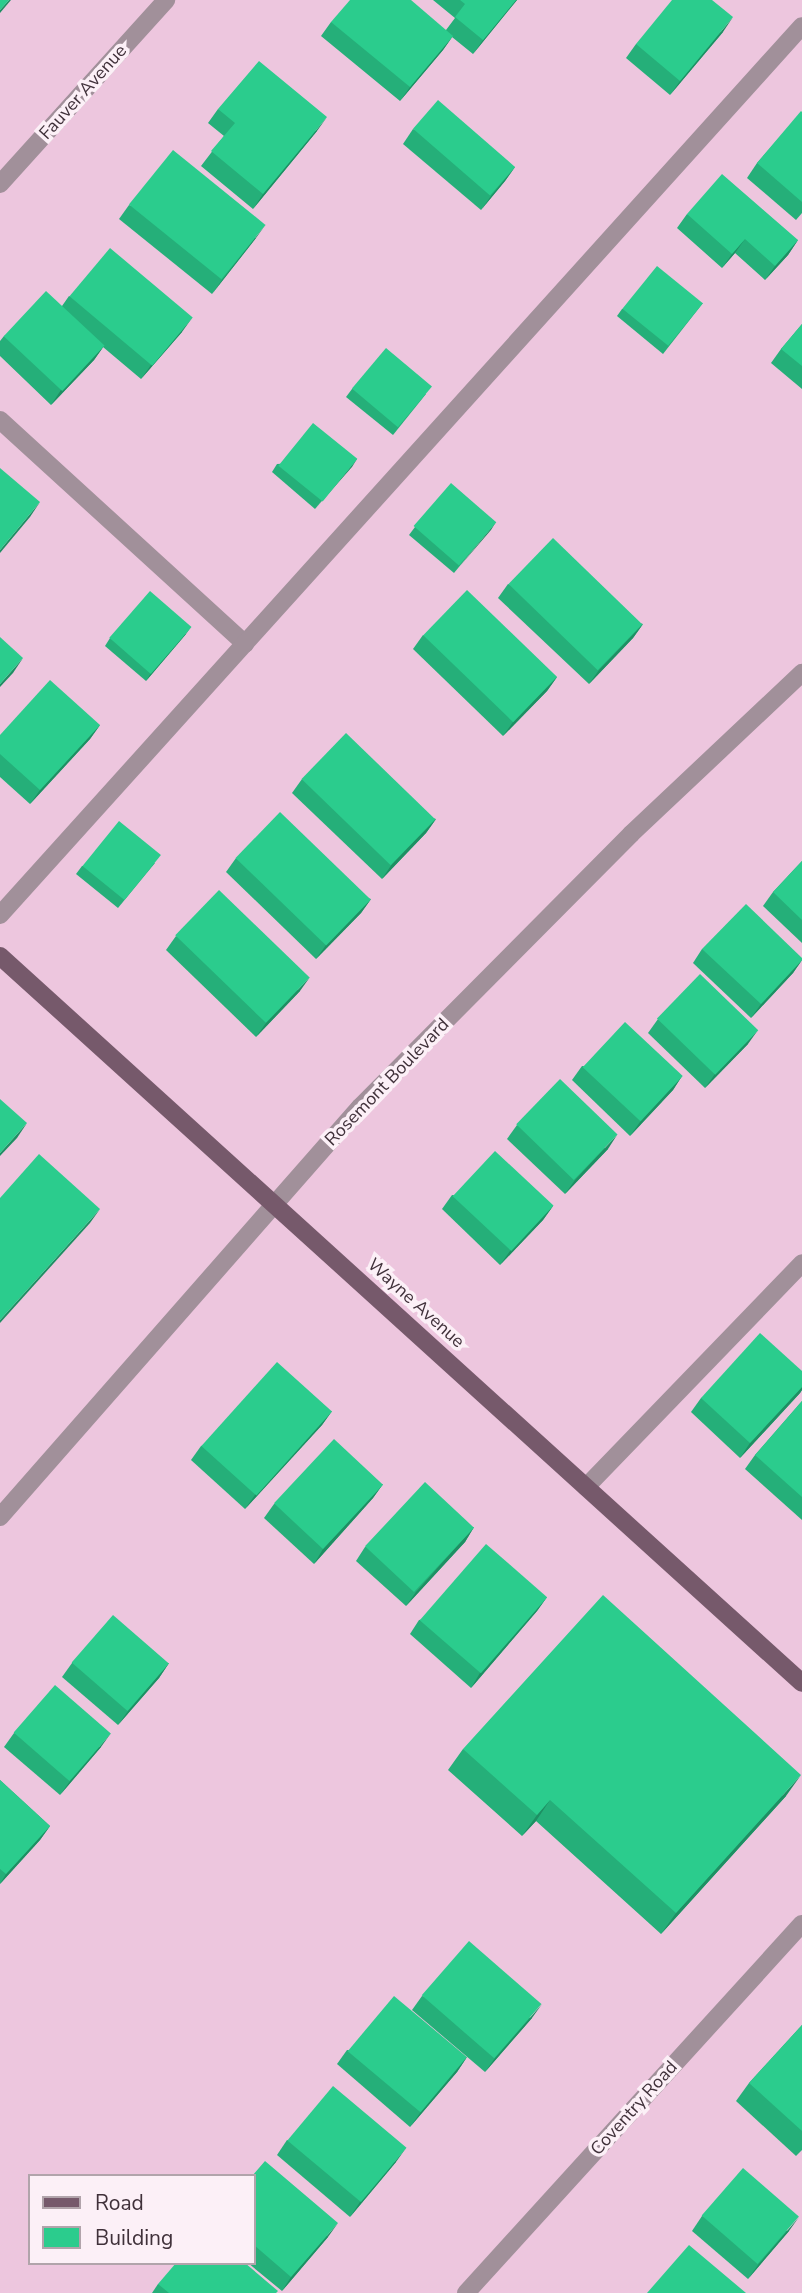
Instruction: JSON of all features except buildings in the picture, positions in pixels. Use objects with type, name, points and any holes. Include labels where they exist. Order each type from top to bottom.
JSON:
[{"type":"main road","name":"Wayne Avenue","points":[[0,956],[802,1683]]},
{"type":"street","name":"Fauver Avenue","points":[[0,184],[166,0]]},
{"type":"street","points":[[0,915],[802,26]]},
{"type":"street","points":[[0,420],[244,644]]},
{"type":"street","name":"Rosemont Boulevard","points":[[0,1517],[360,1107],[631,834],[802,673]]},
{"type":"street","points":[[586,1487],[802,1263]]},
{"type":"street","name":"Coventry Road","points":[[467,2293],[802,1924]]}]
